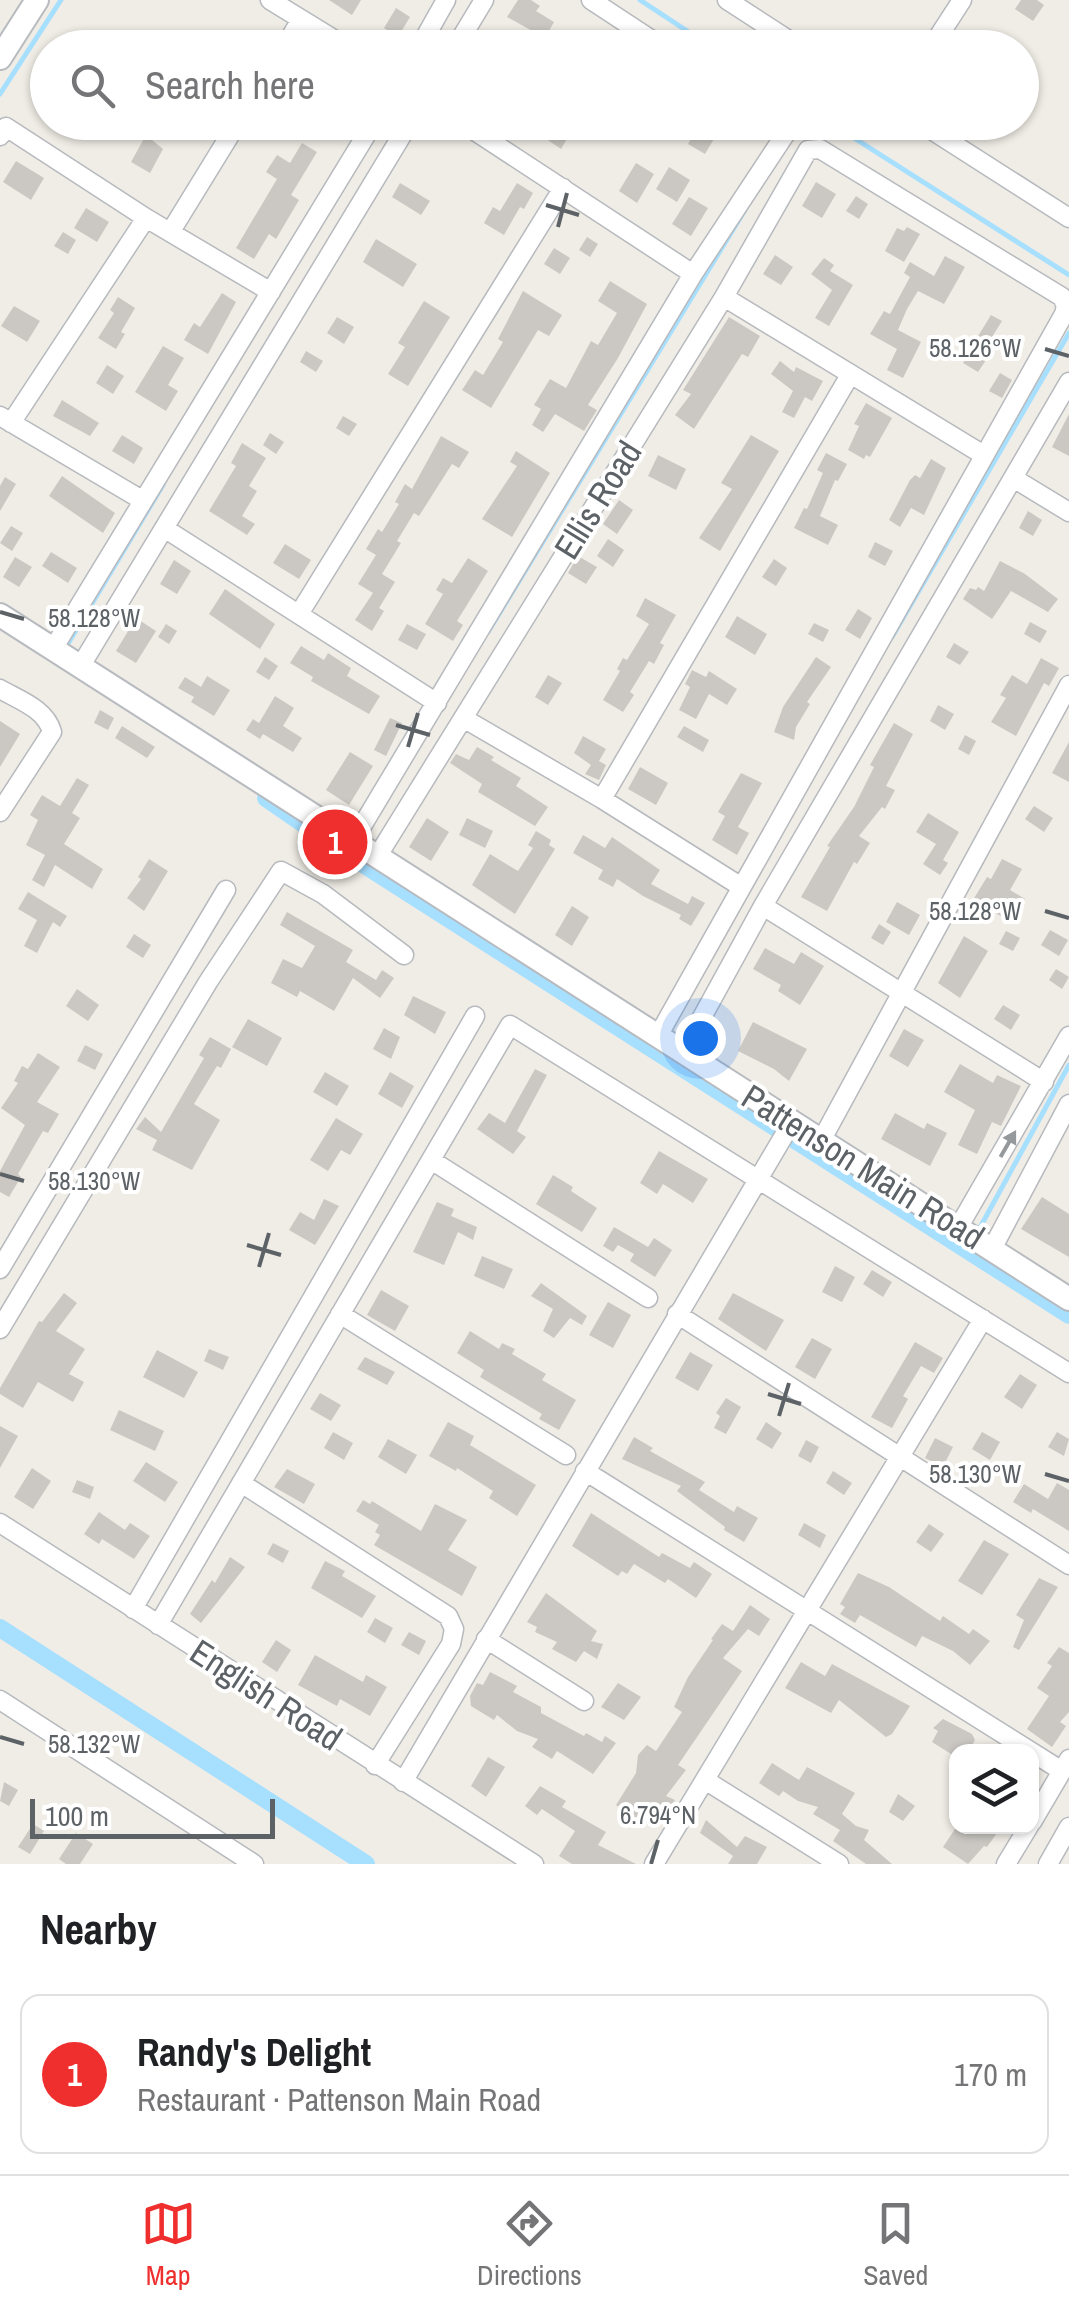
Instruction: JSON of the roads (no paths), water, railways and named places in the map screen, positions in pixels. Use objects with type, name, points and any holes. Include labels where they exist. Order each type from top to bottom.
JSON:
[{"type":"street","points":[[0,58],[37,0]]},
{"type":"street","points":[[270,0],[317,30]]},
{"type":"street","points":[[429,30],[446,0]]},
{"type":"street","points":[[466,30],[484,0]]},
{"type":"street","points":[[591,0],[637,30]]},
{"type":"street","points":[[726,0],[773,30]]},
{"type":"street","points":[[943,30],[962,0]]},
{"type":"street","points":[[294,30],[300,20]]},
{"type":"street","points":[[0,136],[6,127],[146,218],[271,292]]},
{"type":"street","points":[[171,231],[227,140]]},
{"type":"street","points":[[64,657],[142,500],[363,140]]},
{"type":"street","points":[[64,657],[164,528],[399,140]]},
{"type":"street","points":[[489,140],[694,274]]},
{"type":"street","points":[[353,841],[694,274],[781,140]]},
{"type":"street","points":[[948,140],[1066,210]]},
{"type":"street","name":"Ellis Road","points":[[377,857],[724,297],[808,150],[820,150],[1062,297],[1064,314],[982,454]]},
{"type":"street","points":[[299,614],[563,188]]},
{"type":"street","points":[[142,500],[6,420],[146,218]]},
{"type":"street","points":[[658,1036],[982,454],[724,297]]},
{"type":"street","points":[[602,799],[850,375]]},
{"type":"street","points":[[683,1052],[763,906],[1069,382]]},
{"type":"street","points":[[1013,478],[1069,512]]},
{"type":"street","points":[[164,528],[437,703]]},
{"type":"street","name":"Pattenson Main Road","points":[[0,616],[683,1052],[790,1125],[821,1140],[1069,1298]]},
{"type":"street","points":[[821,1140],[1069,684]]},
{"type":"street","points":[[0,690],[38,712],[49,722],[52,732],[0,812]]},
{"type":"street","points":[[463,718],[740,886]]},
{"type":"street","points":[[0,1330],[175,1037],[281,871],[324,894],[404,955]]},
{"type":"street","points":[[0,1269],[226,890]]},
{"type":"street","points":[[763,906],[1044,1082]]},
{"type":"street","points":[[132,1609],[475,1016]]},
{"type":"street","points":[[148,1021],[175,1037]]},
{"type":"street","points":[[158,1625],[510,1024],[759,1175],[1069,1373]]},
{"type":"street","points":[[975,1238],[1044,1082],[1069,1036]]},
{"type":"street","points":[[975,1238],[1069,1106]]},
{"type":"street","points":[[403,1782],[790,1125]]},
{"type":"street","points":[[431,1160],[648,1298]]},
{"type":"street","points":[[340,1314],[566,1456]]},
{"type":"street","points":[[677,1314],[1069,1565]]},
{"type":"street","points":[[654,1864],[983,1319]]},
{"type":"street","points":[[586,1470],[808,1610],[1066,1765],[1039,1809]]},
{"type":"street","points":[[242,1483],[448,1616],[454,1629],[450,1644],[375,1765]]},
{"type":"street","name":"English Road","points":[[0,1523],[534,1864]]},
{"type":"street","points":[[486,1640],[584,1701]]},
{"type":"street","points":[[0,1700],[254,1864]]},
{"type":"street","points":[[705,1780],[839,1864]]},
{"type":"street","points":[[1048,1864],[1069,1827]]},
{"type":"street","points":[[1006,1864],[1024,1834]]},
{"type":"waterway","points":[[42,30],[61,0]]},
{"type":"waterway","points":[[640,0],[686,30]]},
{"type":"waterway","points":[[0,94],[30,48]]},
{"type":"waterway","points":[[857,140],[1069,275]]},
{"type":"waterway","points":[[488,632],[745,210]]},
{"type":"waterway","points":[[892,637],[1069,333]]},
{"type":"waterway","points":[[66,647],[163,485]]},
{"type":"waterway","points":[[266,798],[352,857],[1069,1315]]},
{"type":"waterway","points":[[977,1233],[1069,1065]]},
{"type":"waterway","points":[[0,1628],[366,1864]]},
{"type":"place","name":"Randy's Delight","points":[[335,842]]}]
